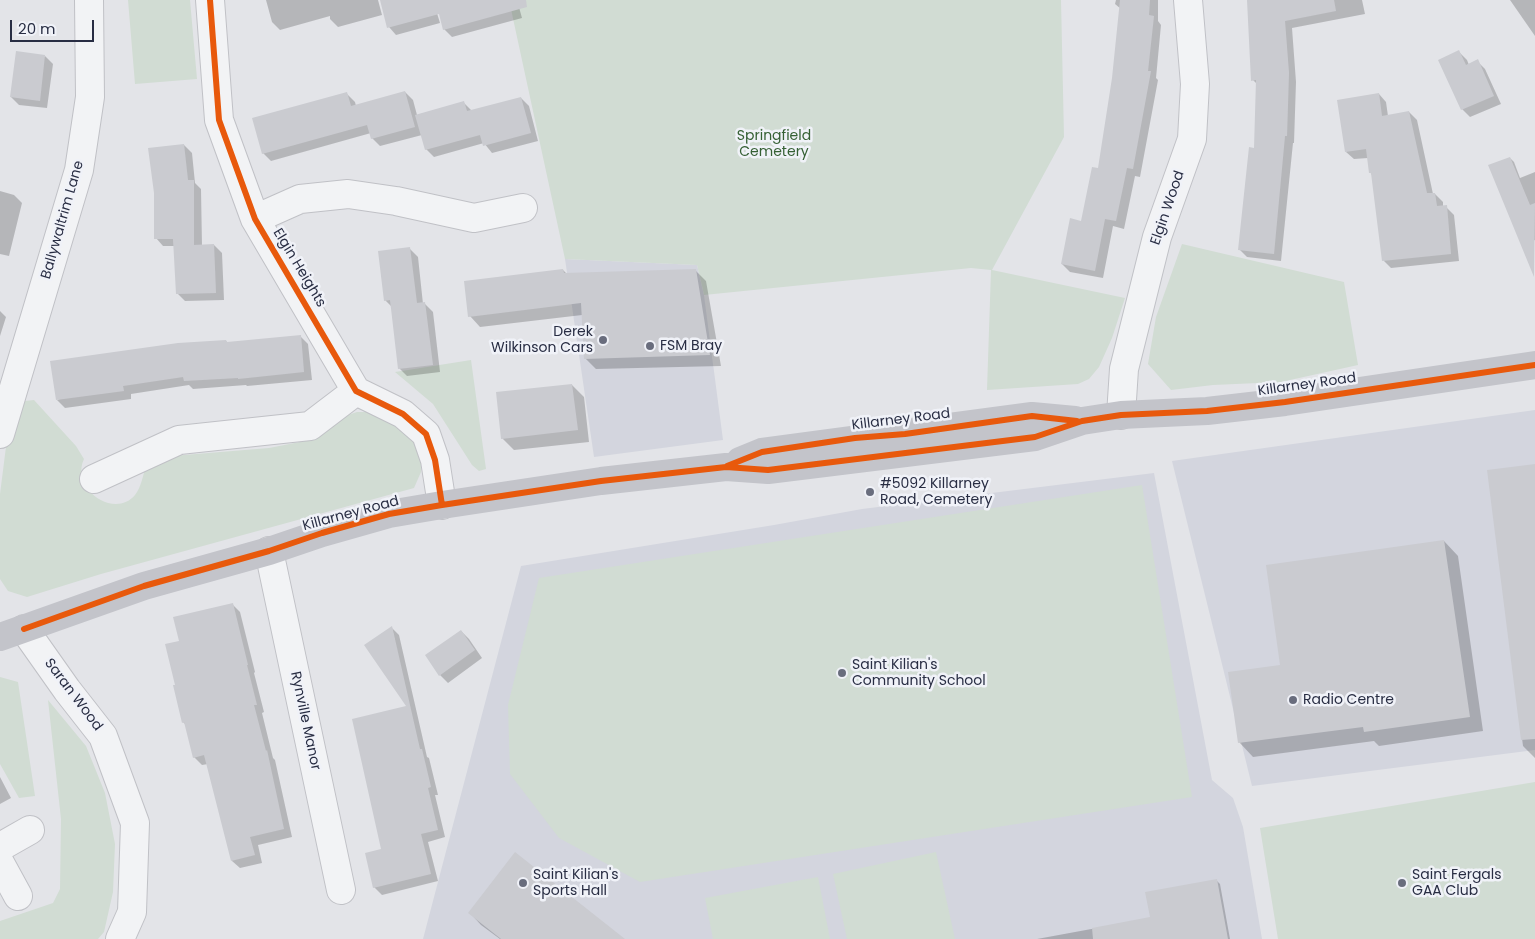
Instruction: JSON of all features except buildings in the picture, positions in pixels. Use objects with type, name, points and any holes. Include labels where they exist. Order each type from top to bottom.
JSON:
[{"type":"main road","name":"Killarney Road","points":[[12,633],[144,586],[269,551],[388,514],[601,481],[726,467],[768,470],[1035,437],[1082,421],[1122,415],[1207,411],[1285,402],[1535,365]]},
{"type":"street","name":"Ballywaltrim Lane","points":[[0,434],[79,170],[90,97],[89,0]]},
{"type":"street","name":"Elgin Heights","points":[[210,0],[219,120],[256,219],[356,391]]},
{"type":"street","name":"Elgin Wood","points":[[1122,415],[1124,369],[1157,237],[1192,139],[1195,84],[1188,0]]},
{"type":"street","name":"Elgin Heights","points":[[256,219],[300,199],[348,194],[396,201],[474,218],[523,208]]},
{"type":"street","points":[[94,479],[180,440],[310,426],[356,391],[403,414],[426,434],[435,460],[442,505]]},
{"type":"street","name":"Rynville Manor","points":[[269,551],[341,890]]},
{"type":"street","name":"Saran Wood","points":[[12,633],[68,690],[104,736],[135,823],[132,912],[120,939]]},
{"type":"street","points":[[0,847],[30,830]]},
{"type":"street","points":[[0,863],[18,896]]},
{"type":"shaded area","points":[[565,259],[697,265],[704,295],[723,440],[594,457]]},
{"type":"shaded area","points":[[1535,410],[1535,750],[1252,786],[1172,461]]},
{"type":"shaded area","name":"Saint Kilian's Community School","points":[[1154,473],[1212,780],[1233,798],[1243,827],[1262,939],[423,939],[521,566],[862,509]]},
{"type":"green space","points":[[128,0],[190,0],[197,79],[135,84]]},
{"type":"green space","name":"Springfield Cemetery","points":[[509,0],[1061,0],[1064,137],[992,270],[1125,298],[1112,338],[1099,367],[1089,379],[1078,384],[987,390],[991,270],[971,268],[704,295],[697,265],[565,259]]},
{"type":"green space","points":[[1182,244],[1344,282],[1358,365],[1281,382],[1213,385],[1171,390],[1148,364],[1156,317]]},
{"type":"green space","points":[[471,360],[486,469],[479,471],[472,465],[433,404],[395,372]]},
{"type":"green space","points":[[34,400],[76,446],[84,459],[81,470],[88,490],[106,502],[116,504],[126,502],[135,495],[146,466],[172,456],[269,448],[310,440],[348,415],[357,412],[373,412],[408,424],[421,452],[421,472],[414,488],[101,574],[27,597],[8,591],[0,579],[0,494],[8,431],[16,402]]},
{"type":"green space","name":"Saint Kilian's Community School","points":[[1142,485],[1192,797],[640,882],[559,838],[510,774],[508,705],[539,578]]},
{"type":"green space","points":[[0,677],[18,682],[35,796],[19,798],[0,764]]},
{"type":"green space","points":[[48,700],[86,746],[105,793],[115,844],[113,892],[104,932],[98,939],[0,939],[0,921],[53,903],[60,889],[61,819]]},
{"type":"green space","name":"Saint Fergals GAA Club","points":[[1535,782],[1535,939],[1278,939],[1260,828]]},
{"type":"green space","points":[[936,852],[955,939],[847,939],[833,874]]},
{"type":"green space","points":[[818,877],[830,939],[713,939],[705,898]]},
{"type":"cycle path","points":[[210,0],[219,120],[255,219],[356,391],[403,414],[426,434],[435,460],[442,505]]},
{"type":"cycle path","points":[[24,629],[144,586],[269,551],[322,533],[389,514],[601,481],[726,467],[768,470],[1035,437],[1082,421],[1121,415],[1207,411],[1285,402],[1535,365]]},
{"type":"cycle path","points":[[727,466],[762,452],[855,438],[905,434],[1032,416],[1077,421]]},
{"type":"place","name":"Derek Wilkinson Cars","points":[[603,340]]},
{"type":"place","name":"FSM Bray","points":[[650,346]]},
{"type":"place","name":"#5092 Killarney Road, Cemetery","points":[[870,492]]},
{"type":"place","name":"Saint Kilian's Community School","points":[[842,673]]},
{"type":"place","name":"Radio Centre","points":[[1293,700]]},
{"type":"place","name":"Saint Kilian's Sports Hall","points":[[523,883]]},
{"type":"place","name":"Saint Fergals GAA Club","points":[[1402,883]]}]
